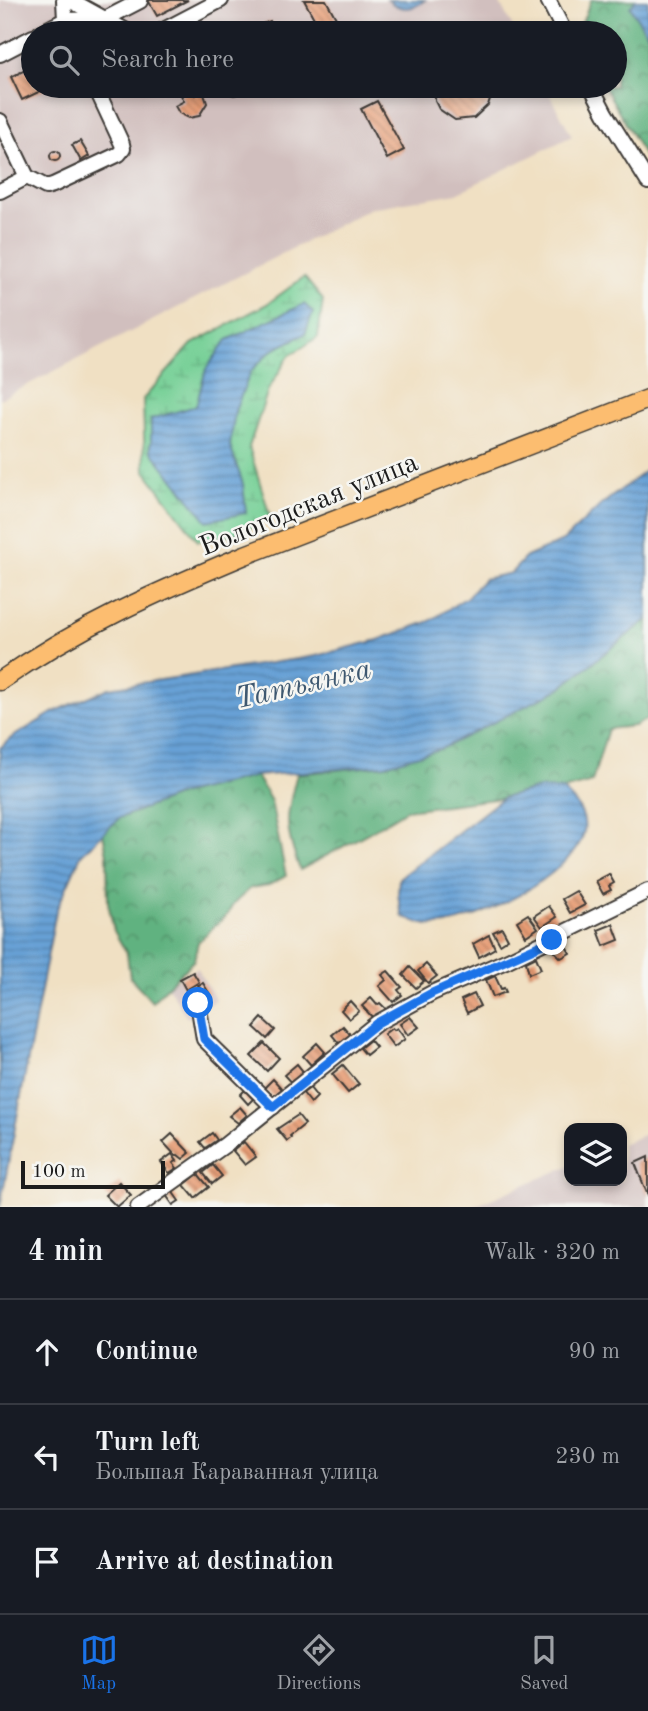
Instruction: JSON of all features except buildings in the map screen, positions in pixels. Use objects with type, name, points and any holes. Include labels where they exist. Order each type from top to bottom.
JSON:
[{"type":"main road","name":"Вологодская улица","points":[[0,681],[41,652],[115,611],[179,583],[648,399]]},
{"type":"street","points":[[64,0],[67,21]]},
{"type":"street","points":[[70,0],[109,21]]},
{"type":"street","points":[[181,21],[221,0]]},
{"type":"street","points":[[548,0],[559,21]]},
{"type":"street","points":[[96,21],[140,1]]},
{"type":"street","points":[[0,54],[21,43]]},
{"type":"street","points":[[0,121],[27,177],[46,187],[119,154],[123,149],[101,98]]},
{"type":"street","points":[[597,98],[648,182]]},
{"type":"street","points":[[0,191],[27,177]]},
{"type":"street","points":[[141,1206],[273,1107],[377,1023],[432,993],[519,955],[648,891]]},
{"type":"street","points":[[198,1003],[204,1039],[273,1107]]},
{"type":"shaded area","points":[[0,0],[498,0],[509,21],[21,21],[21,98],[551,98],[572,136],[457,193],[371,208],[0,399]]},
{"type":"shaded area","points":[[197,968],[216,1000],[187,1018],[167,985]]},
{"type":"shaded area","points":[[648,1133],[648,1207],[472,1207],[564,1168],[564,1186],[627,1186],[627,1142]]},
{"type":"green space","points":[[591,0],[648,0],[648,162],[611,98],[627,98],[627,21],[583,21]]},
{"type":"green space","points":[[304,277],[323,300],[318,337],[289,356],[268,390],[249,447],[270,516],[243,532],[198,541],[145,471],[143,399],[192,344],[267,304]]},
{"type":"green space","points":[[648,619],[648,719],[634,726],[608,729],[592,782],[563,790],[539,788],[503,798],[406,810],[300,870],[291,843],[288,822],[297,774],[385,765],[504,716],[559,689]]},
{"type":"green space","points":[[256,776],[271,801],[286,876],[269,885],[251,888],[233,904],[228,914],[198,942],[194,960],[152,1002],[130,977],[127,954],[114,931],[108,903],[107,855],[103,833],[119,818],[179,795]]},
{"type":"water","points":[[388,0],[425,0],[407,8]]},
{"type":"water","points":[[636,0],[648,0],[648,35],[630,7]]},
{"type":"water","points":[[304,304],[313,312],[305,334],[271,351],[251,371],[235,411],[230,446],[243,484],[246,513],[207,521],[151,451],[151,419],[196,406],[206,369],[227,340]]},
{"type":"water","name":"Татьянка","points":[[648,469],[648,619],[559,689],[443,748],[385,765],[256,776],[179,795],[119,818],[81,855],[56,911],[0,1207],[0,748],[11,738],[54,712],[109,688],[316,656],[378,640],[430,621],[467,597],[484,579],[511,573],[526,557],[563,541],[601,505]]},
{"type":"water","points":[[539,788],[563,790],[584,819],[584,831],[577,847],[562,864],[518,896],[468,918],[446,924],[428,925],[402,916],[398,895],[399,878],[503,798]]},
{"type":"route","points":[[198,1003],[204,1039],[273,1107],[377,1023],[432,993],[552,940]]}]
